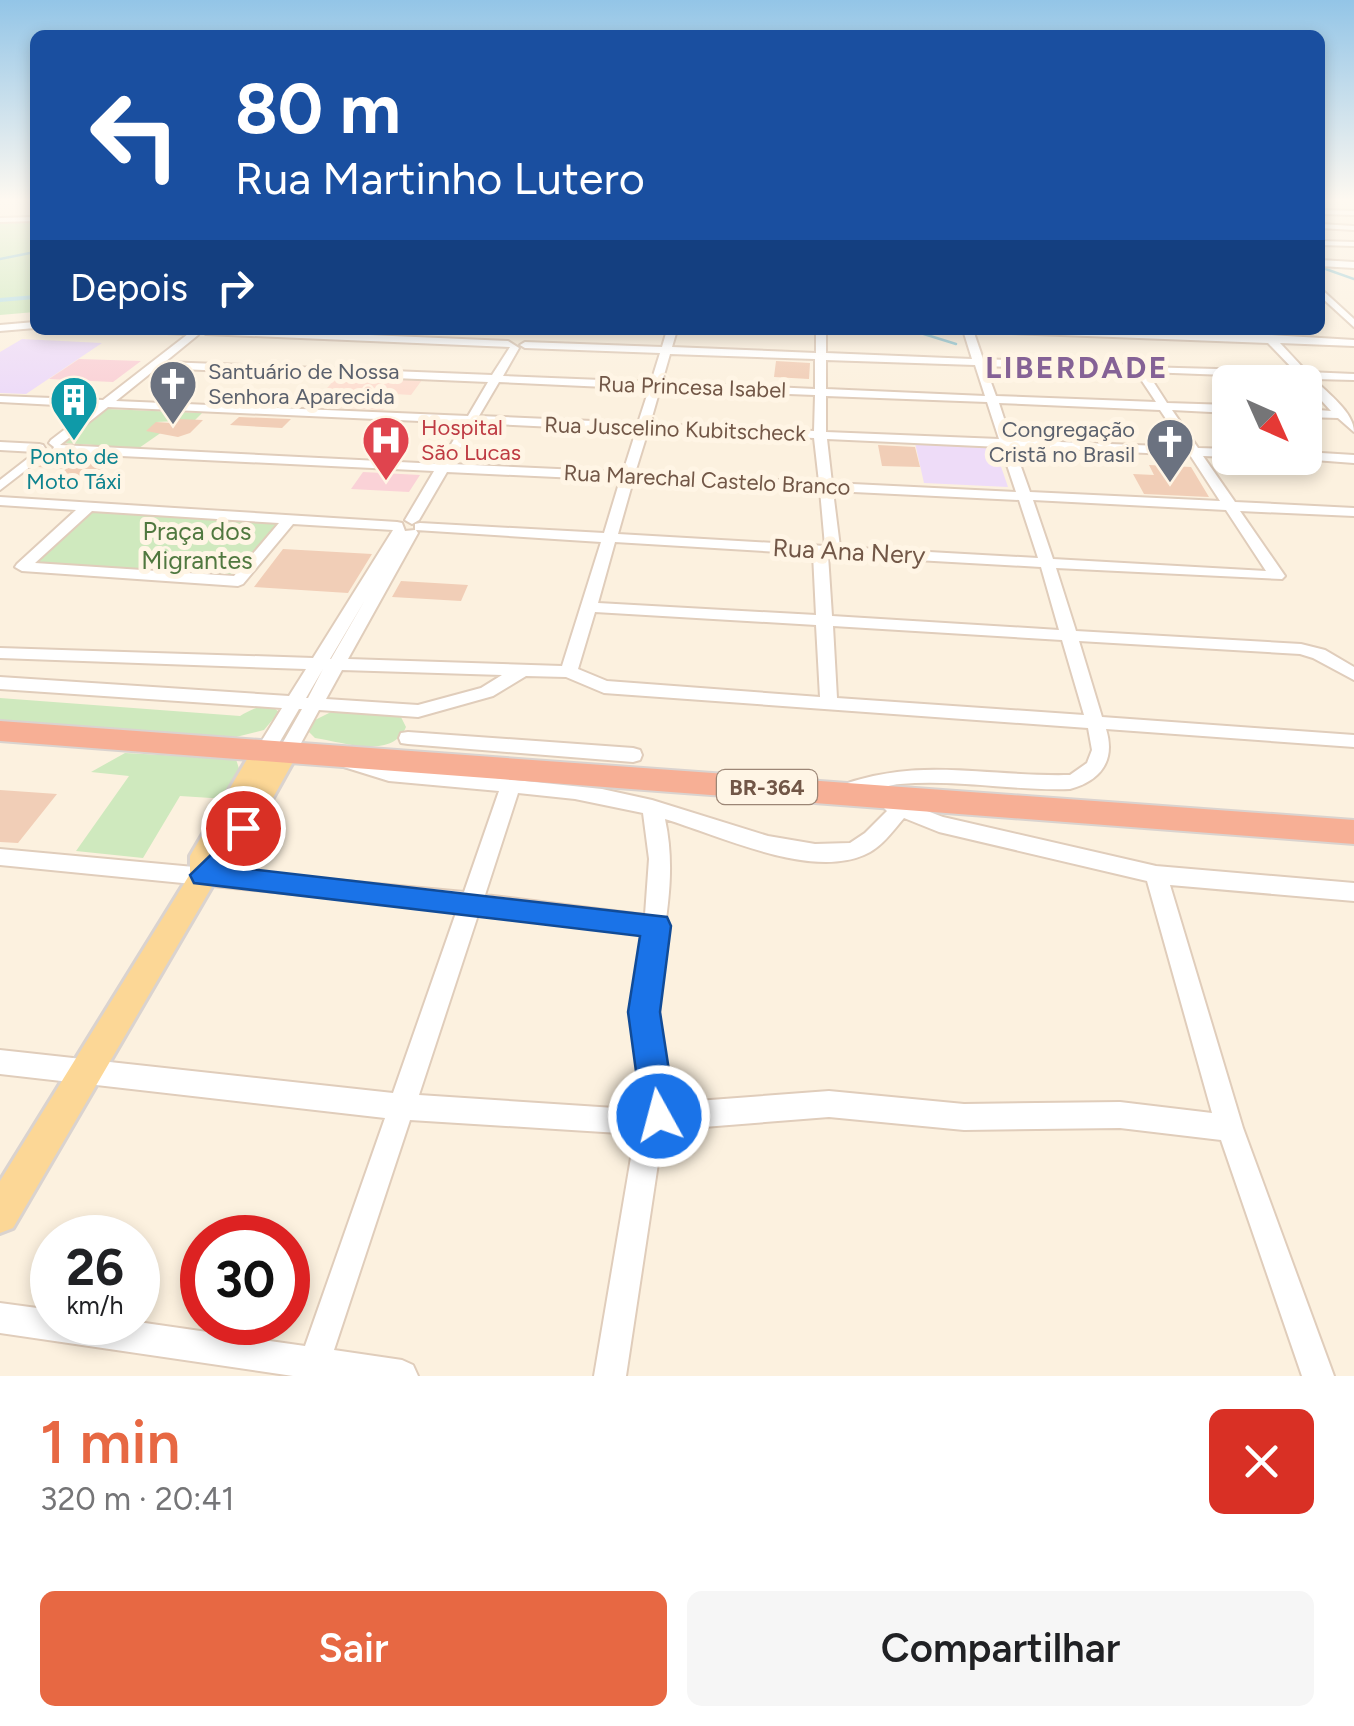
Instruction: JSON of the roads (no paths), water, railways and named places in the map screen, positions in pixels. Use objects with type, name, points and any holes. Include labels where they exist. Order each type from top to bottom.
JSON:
[{"type":"highway","name":"BR-364","points":[[0,731],[334,755],[403,749],[840,793],[888,803],[1354,832]]},
{"type":"main road","points":[[0,1214],[204,875],[225,858],[276,751]]},
{"type":"street","points":[[1325,296],[1349,313],[1354,324]]},
{"type":"street","points":[[0,328],[30,325]]},
{"type":"street","points":[[0,446],[41,450],[57,446],[187,335]]},
{"type":"street","points":[[301,335],[1212,371]]},
{"type":"street","points":[[276,751],[314,703],[327,666],[522,335]]},
{"type":"street","points":[[569,672],[670,335]]},
{"type":"street","points":[[821,335],[824,622],[829,704]]},
{"type":"street","points":[[840,793],[860,783],[896,774],[1048,783],[1077,780],[1092,772],[1099,762],[1102,748],[1070,638],[970,335]]},
{"type":"street","points":[[1118,335],[1231,505]]},
{"type":"street","points":[[1174,335],[1354,343]]},
{"type":"street","points":[[1266,335],[1295,365]]},
{"type":"street","name":"Rua Princesa Isabel","points":[[155,365],[1212,408]]},
{"type":"street","points":[[1322,376],[1354,378]]},
{"type":"street","points":[[1322,391],[1348,415],[1354,428]]},
{"type":"street","name":"Rua Juscelino Kubitscheck","points":[[0,398],[1212,452]]},
{"type":"street","points":[[1322,414],[1348,415]]},
{"type":"street","name":"Rua Marechal Castelo Branco","points":[[57,446],[1354,512]]},
{"type":"street","points":[[0,486],[41,450]]},
{"type":"street","points":[[1322,457],[1354,459]]},
{"type":"street","name":"Rua Ana Nery","points":[[0,501],[408,528],[1276,576],[1231,505]]},
{"type":"street","points":[[90,505],[22,567],[238,581],[290,518]]},
{"type":"street","points":[[591,607],[1301,649],[1319,654],[1354,674]]},
{"type":"street","points":[[0,653],[569,672],[604,687],[1354,740]]},
{"type":"street","points":[[276,751],[295,702],[327,666]]},
{"type":"street","points":[[0,683],[418,710],[487,692],[524,670]]},
{"type":"street","points":[[418,710],[403,749],[632,755]]},
{"type":"street","points":[[334,755],[370,773],[512,786],[652,807],[722,831],[843,854],[870,843],[888,803],[951,828],[1156,876],[1354,892]]},
{"type":"street","points":[[312,1370],[512,786]]},
{"type":"street","points":[[610,1376],[648,1134],[659,1116],[644,1012],[662,843],[652,807]]},
{"type":"street","points":[[0,856],[470,902],[656,926]]},
{"type":"street","points":[[1156,876],[1230,1128],[1318,1376]]},
{"type":"street","points":[[0,1062],[402,1107],[630,1122],[659,1116],[829,1104],[964,1117],[1120,1115],[1230,1128]]},
{"type":"street","points":[[0,1318],[312,1370],[402,1376]]},
{"type":"waterway","points":[[1325,269],[1354,279]]},
{"type":"waterway","points":[[0,300],[30,297]]},
{"type":"waterway","points":[[927,335],[956,344]]},
{"type":"place","name":"Santuário de Nossa Senhora Aparecida","points":[[173,426]]},
{"type":"place","name":"Ponto de Moto Táxi","points":[[74,442]]},
{"type":"place","name":"Hospital São Lucas","points":[[386,482]]},
{"type":"place","name":"Congregação Cristã no Brasil","points":[[1170,484]]},
{"type":"district","name":"LIBERDADE","points":[[1077,367]]},
{"type":"park label","name":"Praça dos Migrantes","points":[[197,546]]}]
